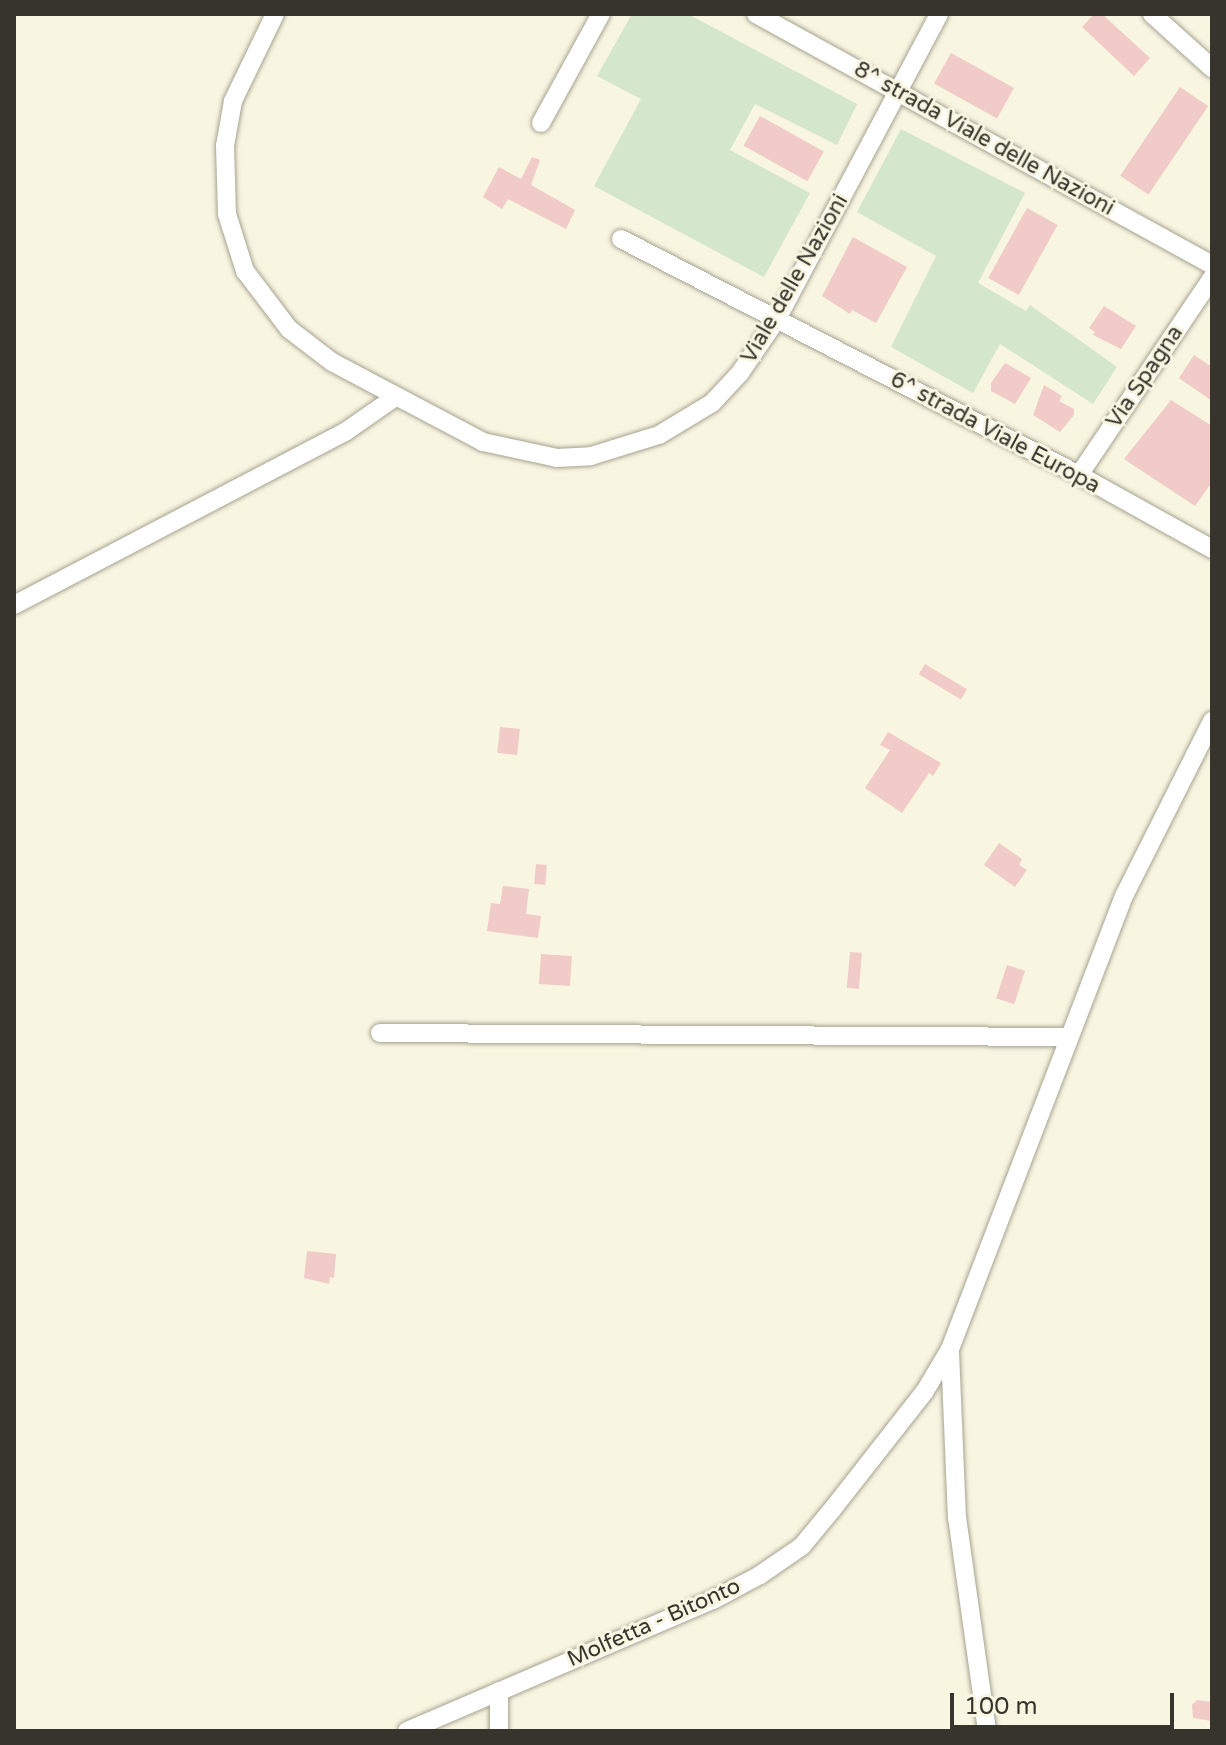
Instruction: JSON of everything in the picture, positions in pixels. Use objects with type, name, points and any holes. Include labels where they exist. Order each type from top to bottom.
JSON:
[{"type":"street","name":"Viale delle Nazioni","points":[[275,14],[242,77],[228,122],[225,192],[235,248],[258,291],[289,329],[332,362],[394,398],[483,442],[546,456],[591,456],[659,435],[712,403],[740,373],[777,319],[939,14]]},
{"type":"street","points":[[541,123],[601,14]]},
{"type":"street","name":"8^ strada Viale delle Nazioni","points":[[756,14],[1212,265]]},
{"type":"street","points":[[1152,14],[1212,68]]},
{"type":"street","name":"6^ strada Viale Europa","points":[[621,239],[1079,475],[1212,549]]},
{"type":"street","name":"Via Spagna","points":[[1079,475],[1212,278]]},
{"type":"street","points":[[14,605],[345,432],[394,398]]},
{"type":"street","points":[[987,1731],[957,1517],[950,1349],[1125,894],[1212,721]]},
{"type":"street","points":[[380,1033],[1069,1037]]},
{"type":"street","name":"Molfetta - Bitonto","points":[[407,1731],[713,1600],[760,1575],[802,1546],[925,1391],[950,1349]]},
{"type":"street","points":[[499,1691],[499,1731]]},
{"type":"green space","points":[[632,14],[688,14],[857,104],[837,145],[755,104],[730,150],[810,193],[764,277],[594,186],[641,99],[597,76]]},
{"type":"green space","points":[[901,129],[1025,193],[978,283],[1026,311],[1030,305],[1117,367],[1093,404],[1000,344],[973,393],[891,347],[936,256],[857,212]]},
{"type":"building","points":[[1094,14],[1102,14],[1150,58],[1134,76],[1082,27]]},
{"type":"building","points":[[951,53],[1014,88],[997,119],[934,84]]},
{"type":"building","points":[[1180,87],[1208,106],[1148,195],[1120,176]]},
{"type":"building","points":[[760,116],[824,151],[807,181],[744,146]]},
{"type":"building","points":[[532,157],[540,160],[531,185],[575,210],[566,229],[508,199],[502,209],[483,197],[499,167],[521,179]]},
{"type":"building","points":[[1027,208],[1058,225],[1019,295],[988,278]]},
{"type":"building","points":[[853,237],[907,267],[876,323],[852,310],[850,314],[822,296]]},
{"type":"building","points":[[1104,306],[1136,326],[1121,349],[1093,335],[1095,332],[1089,328]]},
{"type":"building","points":[[1194,355],[1212,367],[1212,401],[1179,378]]},
{"type":"building","points":[[1005,363],[1031,378],[1015,404],[991,391],[991,383]]},
{"type":"building","points":[[1044,385],[1062,396],[1059,401],[1074,409],[1074,415],[1060,432],[1033,415]]},
{"type":"building","points":[[1171,400],[1212,426],[1212,482],[1195,506],[1124,459]]},
{"type":"building","points":[[925,664],[967,689],[961,700],[919,674]]},
{"type":"building","points":[[500,727],[520,729],[517,755],[497,753]]},
{"type":"building","points":[[888,732],[941,763],[933,776],[929,773],[902,813],[865,788],[890,750],[880,745]]},
{"type":"building","points":[[999,843],[1022,859],[1019,865],[1027,870],[1015,887],[984,865]]},
{"type":"building","points":[[536,864],[547,865],[545,885],[534,884]]},
{"type":"building","points":[[503,886],[529,889],[526,914],[541,916],[538,938],[487,931],[491,903],[500,904]]},
{"type":"building","points":[[850,952],[862,953],[859,989],[847,988]]},
{"type":"building","points":[[541,954],[572,956],[570,986],[539,984]]},
{"type":"building","points":[[1007,965],[1025,971],[1014,1004],[996,998]]},
{"type":"building","points":[[307,1251],[336,1254],[334,1278],[330,1277],[329,1284],[304,1278]]},
{"type":"building","points":[[1197,1700],[1212,1702],[1212,1721],[1193,1718],[1192,1705]]}]
